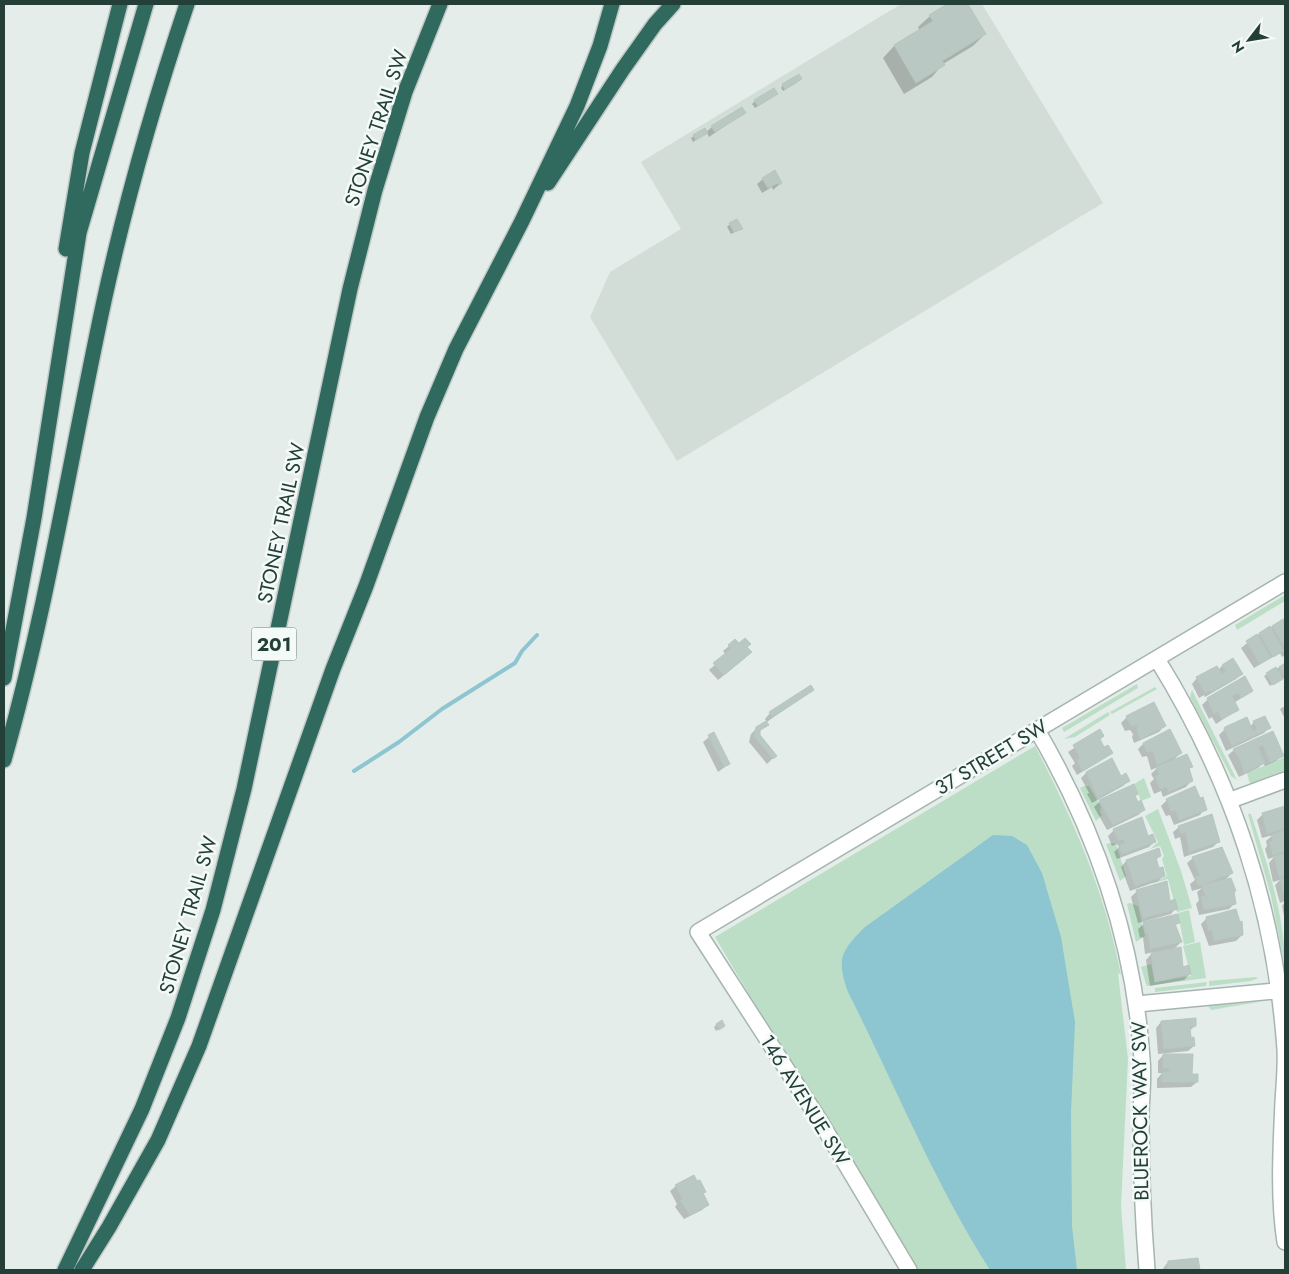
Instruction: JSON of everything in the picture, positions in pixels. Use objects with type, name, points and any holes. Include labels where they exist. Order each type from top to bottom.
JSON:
[{"type":"highway","points":[[46,446],[52,349],[72,210],[82,153],[120,4]]},
{"type":"highway","points":[[4,678],[46,446],[79,233],[146,4]]},
{"type":"highway","points":[[4,760],[19,708],[47,582],[104,301],[131,188],[151,114],[187,4]]},
{"type":"highway","name":"STONEY TRAIL SW","points":[[65,1270],[142,1109],[178,1018],[213,910],[244,789],[350,289],[375,190],[405,92],[440,4]]},
{"type":"highway","points":[[82,1270],[158,1140],[199,1046],[333,669],[366,586],[427,417],[456,349],[522,221],[577,106],[600,46],[612,4]]},
{"type":"highway","points":[[522,221],[622,69],[655,24],[673,4]]},
{"type":"street","name":"37 STREET SW","points":[[698,932],[1285,582]]},
{"type":"street","points":[[1157,659],[1200,732],[1231,800],[1256,881],[1282,990],[1285,1051],[1280,1158],[1285,1242]]},
{"type":"street","name":"BLUEROCK WAY SW","points":[[1037,730],[1061,770],[1100,858],[1118,915],[1137,1004],[1142,1060],[1142,1220],[1147,1270]]},
{"type":"street","points":[[1231,800],[1285,780]]},
{"type":"street","name":"146 AVENUE SW","points":[[698,932],[820,1121],[909,1270]]},
{"type":"street","points":[[1137,1004],[1282,990]]},
{"type":"shaded area","points":[[901,4],[982,4],[1103,203],[677,461],[590,317],[610,272],[681,229],[641,162]]},
{"type":"green space","points":[[1285,595],[1285,601],[1237,630],[1235,625]]},
{"type":"green space","points":[[1137,684],[1138,688],[1064,732],[1062,728]]},
{"type":"green space","points":[[1155,687],[1157,689],[1112,714],[1110,712]]},
{"type":"green space","points":[[1192,690],[1237,780],[1231,776],[1190,697]]},
{"type":"green space","points":[[1108,712],[1110,715],[1075,737],[1064,739]]},
{"type":"green space","points":[[1035,746],[1063,802],[1087,858],[1106,915],[1121,975],[1118,973],[1128,1059],[1121,1206],[1126,1270],[912,1270],[715,937]]},
{"type":"green space","points":[[1285,757],[1285,770],[1250,784],[1247,773]]},
{"type":"green space","points":[[1144,778],[1151,797],[1141,801],[1134,784]]},
{"type":"green space","points":[[1089,786],[1101,807],[1102,815],[1096,821],[1080,788]]},
{"type":"green space","points":[[1158,809],[1181,871],[1192,908],[1177,912],[1168,879],[1150,884],[1167,876],[1162,859],[1164,856],[1160,846],[1150,849],[1158,842],[1145,816]]},
{"type":"green space","points":[[1248,814],[1251,814],[1274,889],[1282,928],[1285,967],[1271,896]]},
{"type":"green space","points":[[1106,844],[1116,844],[1126,876],[1120,881]]},
{"type":"green space","points":[[1130,903],[1138,906],[1145,936],[1136,942],[1127,904]]},
{"type":"green space","points":[[1189,910],[1195,942],[1184,945],[1178,913]]},
{"type":"green space","points":[[1200,942],[1206,978],[1147,986],[1141,967],[1151,964],[1155,982],[1191,976],[1183,946]]},
{"type":"green space","points":[[1258,978],[1251,981],[1209,986],[1209,981]]},
{"type":"green space","points":[[1207,982],[1206,986],[1155,992],[1155,988]]},
{"type":"green space","points":[[1255,1002],[1259,1002],[1211,1010],[1208,1006]]},
{"type":"water","points":[[993,835],[1012,836],[1027,845],[1042,873],[1061,937],[1075,1022],[1071,1112],[1072,1226],[1077,1270],[990,1270],[933,1168],[848,992],[842,971],[843,956],[846,949],[865,927]]},
{"type":"building","points":[[947,4],[968,4],[986,34],[942,61],[945,65],[916,83],[894,45],[933,21],[929,15]]},
{"type":"building","points":[[799,74],[802,79],[785,89],[782,84]]},
{"type":"building","points":[[774,88],[778,94],[758,106],[754,100]]},
{"type":"building","points":[[742,107],[746,113],[715,132],[711,126]]},
{"type":"building","points":[[705,128],[708,133],[696,140],[693,135]]},
{"type":"building","points":[[775,170],[782,183],[768,188],[762,178]]},
{"type":"building","points":[[737,219],[743,229],[734,232],[729,223]]},
{"type":"building","points":[[1283,619],[1285,623],[1285,648],[1272,626]]},
{"type":"building","points":[[1270,626],[1284,651],[1273,657],[1259,633]]},
{"type":"building","points":[[1257,634],[1271,657],[1260,664],[1246,641]]},
{"type":"building","points":[[745,638],[751,644],[747,647],[752,652],[724,675],[713,663],[731,649],[728,645],[735,639],[739,643]]},
{"type":"building","points":[[1233,658],[1243,674],[1211,692],[1210,690],[1205,693],[1196,677],[1217,666],[1222,674],[1226,672],[1222,665]]},
{"type":"building","points":[[1285,663],[1285,677],[1279,667]]},
{"type":"building","points":[[1276,667],[1283,679],[1273,685],[1266,673]]},
{"type":"building","points":[[1245,676],[1253,691],[1241,698],[1239,693],[1232,696],[1239,710],[1222,719],[1218,712],[1214,714],[1207,698]]},
{"type":"building","points":[[811,685],[814,690],[773,717],[769,712]]},
{"type":"building","points":[[1154,702],[1166,726],[1140,739],[1138,728],[1136,725],[1131,726],[1126,716]]},
{"type":"building","points":[[1265,716],[1271,728],[1232,746],[1224,729],[1225,727],[1247,717],[1253,731],[1257,729],[1253,721]]},
{"type":"building","points":[[766,721],[769,725],[760,730],[760,735],[777,756],[773,759],[754,736],[756,727]]},
{"type":"building","points":[[1100,729],[1104,736],[1100,739],[1104,747],[1108,745],[1113,753],[1083,771],[1077,760],[1080,758],[1073,745]]},
{"type":"building","points":[[1170,729],[1182,753],[1157,765],[1153,751],[1147,752],[1143,743]]},
{"type":"building","points":[[1273,731],[1284,756],[1270,762],[1263,745],[1258,747],[1265,763],[1244,773],[1240,759],[1233,749]]},
{"type":"building","points":[[714,732],[730,764],[724,767],[708,735]]},
{"type":"building","points":[[1187,754],[1193,767],[1189,768],[1193,781],[1169,792],[1166,787],[1160,789],[1155,777],[1159,775],[1156,767]]},
{"type":"building","points":[[1112,758],[1121,776],[1126,773],[1130,781],[1098,798],[1086,772]]},
{"type":"building","points":[[1134,784],[1138,794],[1135,796],[1138,802],[1141,800],[1145,810],[1113,825],[1099,800]]},
{"type":"building","points":[[1195,786],[1200,798],[1203,797],[1207,810],[1179,820],[1175,810],[1171,812],[1166,799]]},
{"type":"building","points":[[1285,806],[1285,828],[1267,834],[1262,813]]},
{"type":"building","points":[[1212,814],[1220,842],[1189,852],[1186,832],[1181,834],[1178,826]]},
{"type":"building","points":[[1142,817],[1148,836],[1153,834],[1156,842],[1122,854],[1119,846],[1125,843],[1123,839],[1118,841],[1113,829]]},
{"type":"building","points":[[1285,830],[1285,851],[1273,855],[1269,842],[1273,841],[1271,835]]},
{"type":"building","points":[[1222,847],[1233,873],[1198,886],[1195,877],[1200,876],[1192,857]]},
{"type":"building","points":[[1159,848],[1161,856],[1156,858],[1159,868],[1163,867],[1165,876],[1135,886],[1126,860]]},
{"type":"building","points":[[1285,853],[1285,875],[1279,877],[1274,856]]},
{"type":"building","points":[[1285,877],[1285,898],[1280,878]]},
{"type":"building","points":[[1231,878],[1236,891],[1234,891],[1236,904],[1204,910],[1201,897],[1205,896],[1202,885]]},
{"type":"building","points":[[1167,881],[1170,901],[1175,899],[1178,909],[1143,918],[1136,890]]},
{"type":"building","points":[[1236,909],[1240,922],[1242,921],[1243,935],[1214,941],[1212,930],[1208,930],[1206,917]]},
{"type":"building","points":[[1178,914],[1180,923],[1175,924],[1182,942],[1150,949],[1148,932],[1146,933],[1143,922]]},
{"type":"building","points":[[1181,947],[1183,967],[1189,965],[1191,974],[1155,982],[1151,953]]},
{"type":"building","points":[[1196,1018],[1196,1026],[1190,1027],[1191,1038],[1194,1037],[1195,1046],[1164,1049],[1161,1021]]},
{"type":"building","points":[[722,1020],[725,1026],[719,1030],[716,1024]]},
{"type":"building","points":[[1163,1054],[1193,1054],[1192,1074],[1198,1074],[1198,1082],[1162,1082],[1162,1072],[1169,1072],[1169,1068],[1163,1068]]},
{"type":"building","points":[[694,1175],[697,1181],[700,1180],[706,1192],[703,1193],[709,1205],[690,1215],[680,1200],[683,1199],[675,1185]]},
{"type":"building","points":[[1198,1258],[1200,1270],[1167,1270],[1168,1261]]},
{"type":"waterway","points":[[354,771],[399,742],[442,709],[515,663],[522,651],[537,635]]}]
